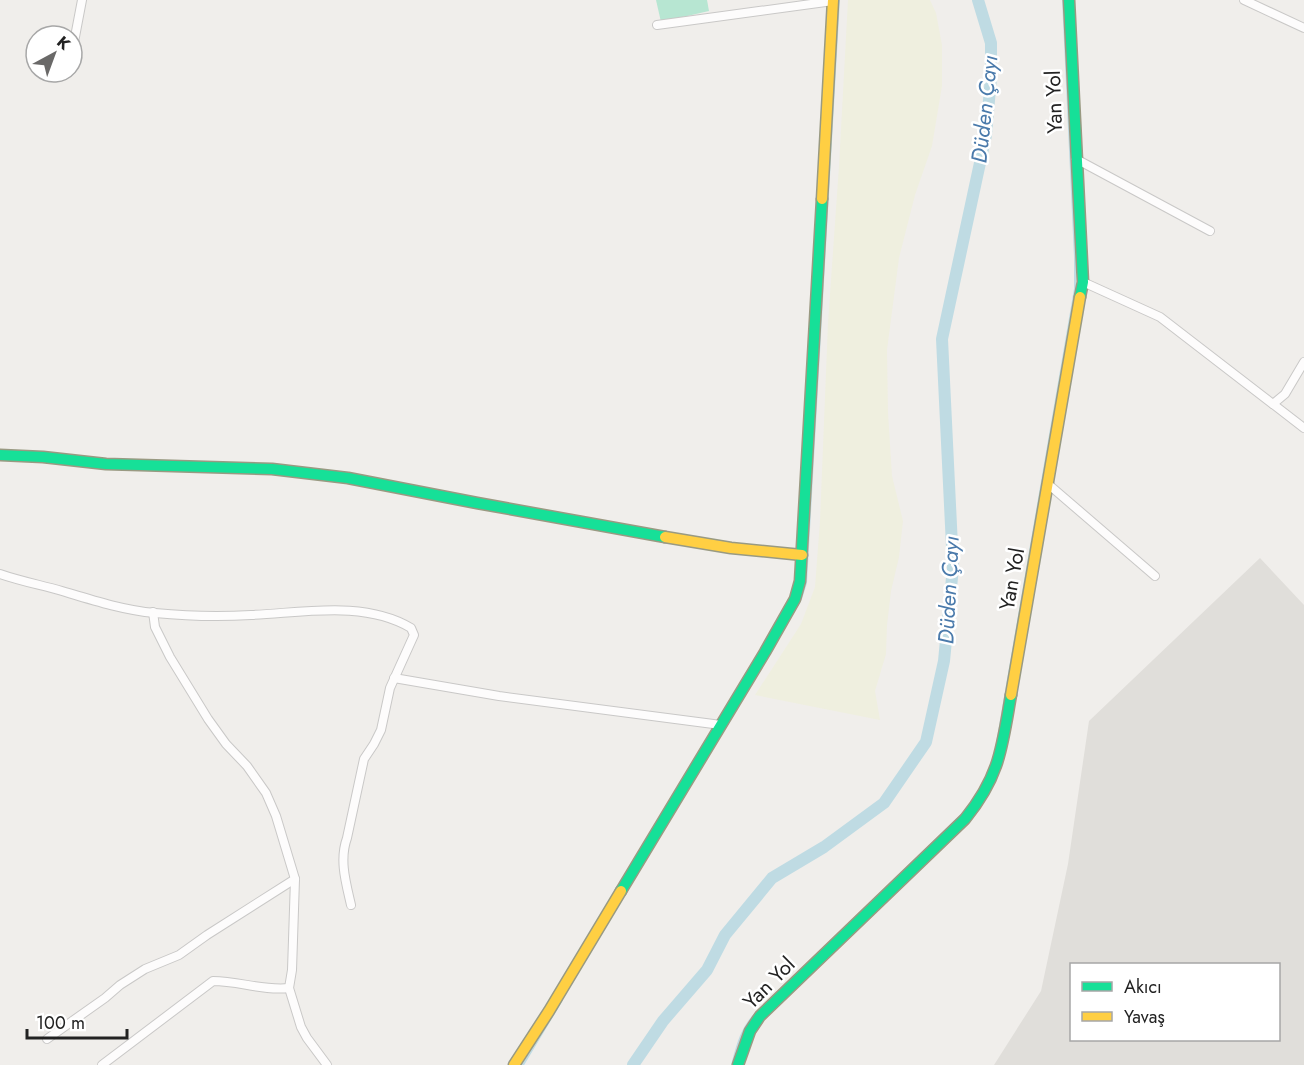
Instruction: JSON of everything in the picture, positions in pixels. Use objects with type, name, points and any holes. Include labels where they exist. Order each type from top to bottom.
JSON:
[{"type":"street","points":[[77,24],[81,0]]},
{"type":"street","points":[[514,1065],[721,725],[795,599],[801,581],[833,0],[657,25]]},
{"type":"street","name":"Yan Yol","points":[[738,1065],[750,1031],[760,1016],[964,819],[986,791],[995,774],[1002,748],[1083,282],[1069,0]]},
{"type":"street","points":[[1244,0],[1304,28]]},
{"type":"street","points":[[1076,159],[1210,231]]},
{"type":"street","points":[[1083,282],[1160,317],[1304,428]]},
{"type":"street","points":[[1273,404],[1285,394],[1304,362]]},
{"type":"street","points":[[0,455],[118,465],[272,469],[348,478],[731,548],[802,555]]},
{"type":"street","points":[[1048,484],[1155,576]]},
{"type":"street","points":[[0,574],[115,606],[153,612],[240,615],[337,610],[367,613],[402,622],[411,628],[414,636],[390,687],[381,730],[364,759],[343,849],[351,905]]},
{"type":"street","points":[[153,612],[155,627],[184,681],[226,744],[247,766],[266,793],[284,840],[295,879],[292,970],[289,988],[301,1027],[327,1065]]},
{"type":"street","points":[[394,678],[499,696],[721,725]]},
{"type":"street","points":[[47,1039],[120,985],[145,969],[179,955],[295,879]]},
{"type":"street","points":[[102,1065],[213,981],[272,989],[289,988]]},
{"type":"shaded area","points":[[1260,558],[1304,605],[1304,1065],[994,1065],[1041,991],[1068,864],[1089,721]]},
{"type":"green space","points":[[656,0],[707,0],[709,11],[661,22]]},
{"type":"green space","points":[[848,0],[930,0],[936,13],[942,45],[942,86],[932,146],[915,195],[899,258],[887,350],[892,476],[903,521],[899,557],[891,591],[886,654],[875,691],[880,720],[755,695],[801,624],[815,587],[828,323]]},
{"type":"waterway","points":[[792,614],[801,599],[806,583],[839,0]]},
{"type":"waterway","name":"Düden Çayı","points":[[633,1065],[663,1021],[707,970],[725,935],[772,878],[824,847],[884,803],[926,742],[944,661],[953,567],[942,339],[986,135],[991,77],[991,43],[978,0]]},
{"type":"waterway","points":[[996,749],[1075,289],[1063,0]]},
{"type":"waterway","points":[[926,850],[964,812]]},
{"type":"waterway","points":[[523,1065],[562,1000]]},
{"type":"waterway","points":[[732,1065],[743,1032],[755,1014]]},
{"type":"traffic: fast","points":[[1069,0],[1083,282],[1080,297]]},
{"type":"traffic: fast","points":[[621,891],[795,599],[800,581],[822,199]]},
{"type":"traffic: fast","points":[[0,455],[106,464],[272,469],[348,478],[665,537]]},
{"type":"traffic: fast","points":[[738,1065],[750,1031],[760,1016],[965,819],[977,803],[993,775],[998,760],[1011,695]]},
{"type":"traffic: slow","points":[[822,199],[833,0]]},
{"type":"traffic: slow","points":[[1011,695],[1080,297]]},
{"type":"traffic: slow","points":[[665,537],[731,548],[802,555]]},
{"type":"traffic: slow","points":[[514,1065],[621,891]]}]
